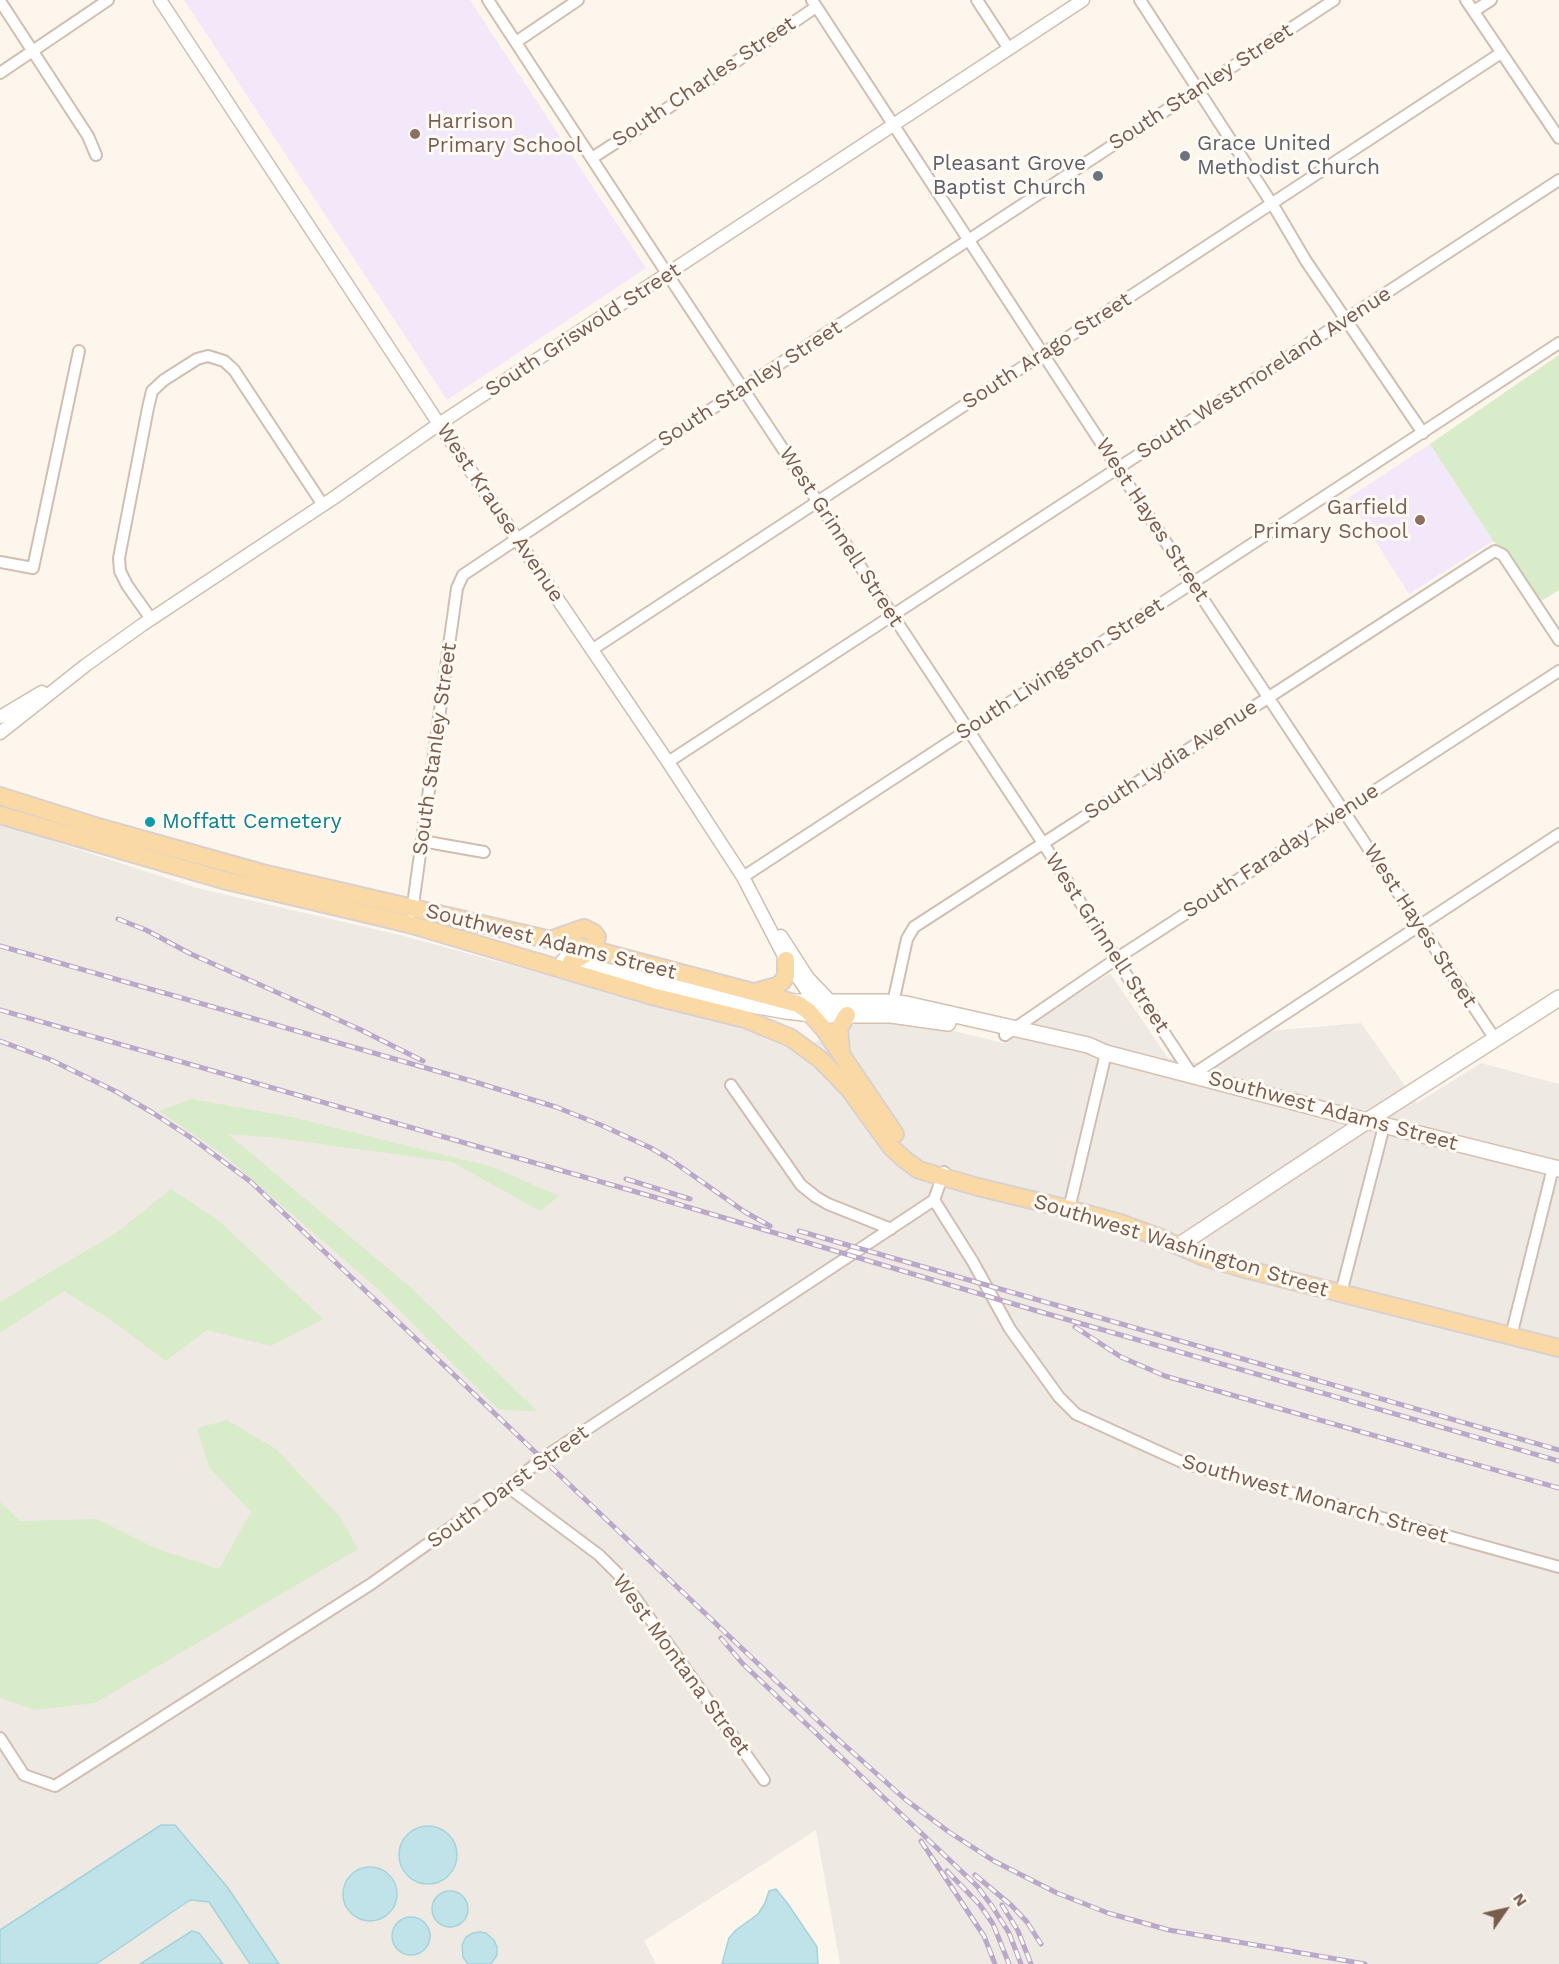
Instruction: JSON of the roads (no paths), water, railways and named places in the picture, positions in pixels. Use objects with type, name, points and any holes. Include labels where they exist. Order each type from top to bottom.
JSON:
[{"type":"main road","points":[[0,788],[50,813]]},
{"type":"main road","name":"Southwest Adams Street","points":[[0,796],[50,813],[411,916],[472,943],[571,962],[741,1003],[812,1008],[845,1015],[891,1015],[1010,1031]]},
{"type":"main road","name":"Southwest Adams Street","points":[[0,815],[223,880],[550,940],[791,1002]]},
{"type":"main road","name":"Southwest Washington Street","points":[[472,943],[652,996],[736,1016],[785,1035],[809,1050],[838,1076],[896,1153],[919,1170],[1069,1209],[1139,1230],[1204,1257],[1241,1268],[1559,1348]]},
{"type":"main road","points":[[571,962],[594,951]]},
{"type":"main road","points":[[754,992],[777,986],[782,982],[786,976],[786,960]]},
{"type":"main road","name":"Southwest Washington Street","points":[[791,1002],[812,1008],[899,1139],[943,1175]]},
{"type":"main road","name":"Southwest Adams Street","points":[[812,1008],[831,1002],[893,1002],[1010,1031],[1086,1053],[1106,1053],[1192,1074],[1384,1126],[1556,1168]]},
{"type":"main road","points":[[1178,1246],[1367,1121],[1556,1003]]},
{"type":"main road","points":[[841,1053],[839,1028],[845,1015]]},
{"type":"main road","points":[[1319,1109],[1329,1118],[1336,1141]]},
{"type":"street","points":[[0,73],[108,0]]},
{"type":"street","name":"West Krause Avenue","points":[[160,0],[439,424],[593,649],[743,877],[812,1008]]},
{"type":"street","name":"West Grinnell Street","points":[[488,0],[1043,843],[1192,1074]]},
{"type":"street","points":[[516,42],[578,0]]},
{"type":"street","points":[[977,0],[1009,49]]},
{"type":"street","name":"South Griswold Street","points":[[0,733],[86,665],[439,424],[1083,0]]},
{"type":"street","points":[[1140,0],[1306,261],[1423,433]]},
{"type":"street","name":"South Stanley Street","points":[[411,916],[458,583],[466,572],[1334,0]]},
{"type":"street","points":[[1466,0],[1559,138]]},
{"type":"street","points":[[1474,11],[1491,0]]},
{"type":"street","points":[[0,1],[88,136],[96,154]]},
{"type":"street","name":"West Hayes Street","points":[[814,3],[1192,583],[1495,1039]]},
{"type":"street","name":"South Charles Street","points":[[592,158],[637,129],[814,3]]},
{"type":"street","name":"South Arago Street","points":[[593,649],[1501,52]]},
{"type":"street","name":"South Westmoreland Avenue","points":[[668,762],[1559,180]]},
{"type":"street","name":"South Livingston Street","points":[[743,877],[1559,343]]},
{"type":"street","points":[[0,562],[33,568],[79,351]]},
{"type":"street","points":[[152,619],[127,585],[120,571],[119,558],[152,391],[164,380],[197,359],[208,356],[224,361],[234,370],[323,505]]},
{"type":"street","name":"South Lydia Avenue","points":[[893,1002],[911,930],[1268,696],[1495,551],[1507,560],[1559,640]]},
{"type":"street","name":"South Griswold Street","points":[[0,717],[86,665]]},
{"type":"street","name":"South Faraday Avenue","points":[[1010,1031],[1116,959],[1559,671]]},
{"type":"street","points":[[1192,1074],[1559,834]]},
{"type":"street","points":[[422,841],[484,852]]},
{"type":"street","points":[[743,877],[808,978],[831,1002]]},
{"type":"street","points":[[1069,1209],[1106,1053]]},
{"type":"street","points":[[732,1085],[801,1185],[828,1204],[891,1229]]},
{"type":"street","points":[[1341,1293],[1384,1126]]},
{"type":"street","points":[[1511,1336],[1556,1168]]},
{"type":"street","points":[[934,1200],[943,1175]]},
{"type":"street","name":"South Darst Street","points":[[0,1738],[24,1775],[55,1786],[371,1584],[508,1487],[543,1458],[934,1200]]},
{"type":"street","name":"Southwest Monarch Street","points":[[934,1200],[961,1242],[1010,1329],[1059,1397],[1076,1414],[1184,1463],[1559,1567]]},
{"type":"street","name":"West Montana Street","points":[[508,1487],[599,1556],[619,1575],[764,1780]]},
{"type":"water","points":[[161,1825],[175,1825],[228,1888],[279,1964],[250,1964],[209,1902],[190,1900],[96,1964],[0,1964],[0,1930]]},
{"type":"water","points":[[428,1826],[444,1831],[452,1839],[457,1855],[452,1871],[444,1879],[428,1884],[412,1879],[404,1871],[399,1855],[404,1839],[412,1831]]},
{"type":"water","points":[[370,1867],[380,1869],[389,1875],[395,1884],[397,1894],[395,1904],[389,1913],[380,1919],[370,1921],[360,1919],[351,1913],[345,1904],[343,1894],[345,1884],[351,1875],[360,1869]]},
{"type":"water","points":[[776,1889],[817,1947],[818,1964],[722,1964],[729,1938],[758,1914],[769,1891]]},
{"type":"water","points":[[450,1891],[463,1896],[468,1909],[463,1922],[450,1927],[437,1922],[432,1909],[437,1896]]},
{"type":"water","points":[[411,1917],[424,1923],[430,1936],[424,1949],[411,1955],[398,1949],[392,1936],[398,1923]]},
{"type":"water","points":[[192,1931],[199,1933],[223,1964],[140,1964]]},
{"type":"water","points":[[480,1932],[486,1933],[494,1940],[497,1955],[491,1964],[468,1964],[463,1957],[462,1945],[466,1937]]},
{"type":"railway","points":[[118,919],[359,1029],[423,1061]]},
{"type":"railway","points":[[0,946],[556,1107],[651,1148],[745,1212],[770,1226]]},
{"type":"railway","points":[[0,1010],[654,1197],[1034,1310],[1559,1461]]},
{"type":"railway","points":[[0,1041],[49,1059],[117,1092],[193,1139],[251,1182],[831,1733],[906,1800],[949,1832],[994,1861],[1057,1893],[1108,1913],[1169,1930],[1365,1964]]},
{"type":"railway","points":[[626,1179],[690,1199]]},
{"type":"railway","points":[[799,1231],[1559,1450]]},
{"type":"railway","points":[[1075,1327],[1121,1357],[1165,1376],[1559,1488]]},
{"type":"railway","points":[[721,1638],[743,1664],[977,1886],[1009,1933],[1021,1964]]},
{"type":"railway","points":[[921,1841],[984,1936],[995,1964]]},
{"type":"railway","points":[[947,1871],[980,1905],[993,1924],[1009,1964]]},
{"type":"railway","points":[[975,1875],[1011,1905],[1027,1922],[1041,1944]]},
{"type":"railway","points":[[1002,1905],[1018,1931],[1031,1964]]},
{"type":"place","name":"Harrison Primary School","points":[[415,134]]},
{"type":"place","name":"Grace United Methodist Church","points":[[1185,156]]},
{"type":"place","name":"Pleasant Grove Baptist Church","points":[[1098,176]]},
{"type":"place","name":"Garfield Primary School","points":[[1420,520]]},
{"type":"place","name":"Moffatt Cemetery","points":[[150,822]]}]
